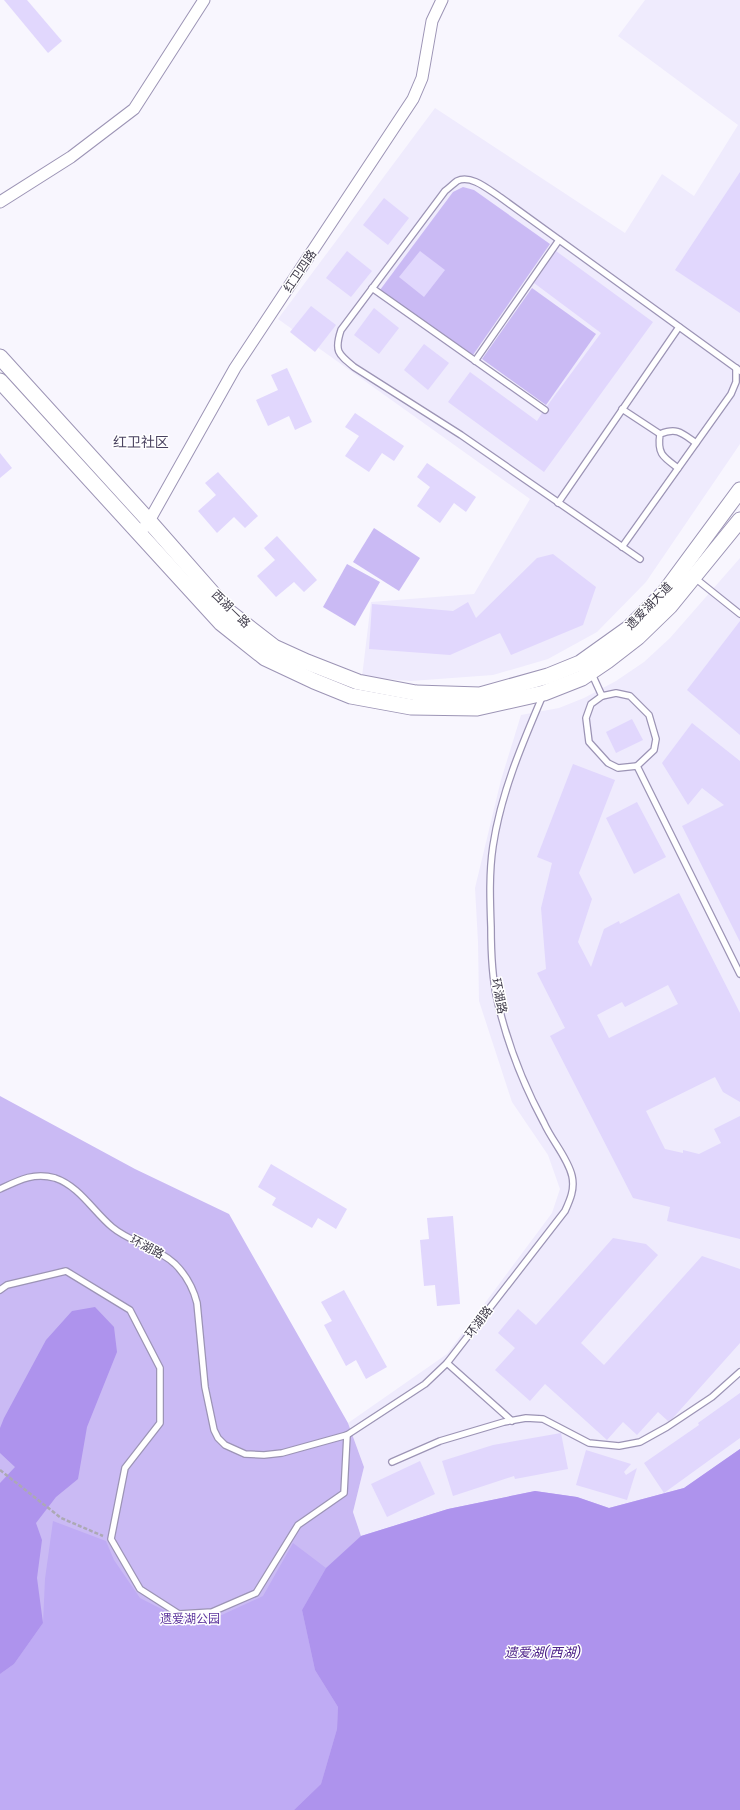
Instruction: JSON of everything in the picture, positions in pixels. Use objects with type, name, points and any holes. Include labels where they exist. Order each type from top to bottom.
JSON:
[{"type":"main road","name":"西湖一路","points":[[0,357],[230,612],[274,647],[358,682],[416,693],[480,694],[546,684]]},
{"type":"main road","name":"西湖一路","points":[[0,381],[221,623],[265,658],[314,681],[345,693],[411,707],[477,708],[546,684]]},
{"type":"main road","name":"遗爱湖大道","points":[[688,572],[740,490]]},
{"type":"main road","name":"遗爱湖大道","points":[[546,684],[588,666],[688,572],[740,520]]},
{"type":"street","points":[[0,202],[71,157],[134,109],[204,0]]},
{"type":"street","name":"红卫四路","points":[[139,534],[149,521],[235,368],[413,99],[422,78],[432,21],[442,0]]},
{"type":"lane","points":[[622,547],[731,394],[736,382],[738,369],[480,184],[468,180],[459,180],[445,191],[340,330],[336,343],[339,355],[354,367],[461,435],[558,503],[622,547],[640,559]]},
{"type":"lane","points":[[475,361],[559,240]]},
{"type":"lane","points":[[372,288],[545,410]]},
{"type":"lane","points":[[558,503],[679,327]]},
{"type":"lane","points":[[622,409],[660,434]]},
{"type":"lane","points":[[660,434],[670,430],[681,433],[696,444]]},
{"type":"lane","points":[[660,434],[658,447],[664,458],[678,468]]},
{"type":"lane","points":[[688,572],[740,614]]},
{"type":"lane","points":[[588,666],[602,696]]},
{"type":"lane","name":"环湖路","points":[[0,1189],[26,1177],[40,1175],[56,1178],[70,1186],[112,1227],[124,1235],[163,1254],[175,1264],[188,1279],[194,1290],[197,1302],[205,1387],[210,1417],[218,1438],[225,1445],[245,1454],[264,1455],[282,1453],[347,1435],[425,1384],[447,1364],[565,1211],[571,1199],[573,1186],[572,1176],[568,1165],[544,1124],[520,1074],[497,998],[491,942],[490,888],[493,846],[501,808],[513,769],[546,684]]},
{"type":"lane","points":[[616,692],[630,696],[649,715],[656,739],[654,750],[637,766],[618,768],[608,763],[589,742],[586,718],[591,704],[602,696],[616,692]]},
{"type":"lane","points":[[637,766],[740,974]]},
{"type":"lane","points":[[0,1290],[7,1285],[66,1271],[130,1310],[160,1368],[160,1423],[126,1468],[111,1539],[140,1589],[179,1614],[212,1612],[256,1593],[298,1526],[344,1493],[347,1435]]},
{"type":"lane","points":[[447,1364],[512,1421]]},
{"type":"lane","points":[[392,1462],[440,1441],[526,1418],[543,1419],[589,1443],[620,1446],[640,1442],[668,1427],[712,1397],[740,1372]]},
{"type":"path","points":[[0,1470],[61,1518],[111,1539]]},
{"type":"shaded area","points":[[645,0],[740,0],[740,444],[646,582],[597,632],[548,659],[493,675],[411,681],[362,677],[371,602],[474,594],[530,499],[278,319],[435,108],[625,233],[662,174],[694,196],[738,125],[618,36]]},
{"type":"shaded area","points":[[740,558],[740,1449],[684,1488],[609,1508],[577,1497],[535,1491],[448,1509],[361,1536],[353,1512],[364,1467],[348,1423],[447,1354],[552,1213],[560,1189],[548,1155],[512,1102],[479,1001],[475,888],[501,780],[521,715],[559,708],[584,698],[616,681],[644,662],[670,638]]},
{"type":"shaded area","points":[[53,1521],[106,1541],[114,1560],[140,1598],[183,1620],[215,1618],[263,1596],[293,1543],[326,1568],[302,1610],[315,1670],[338,1707],[337,1729],[321,1784],[294,1810],[0,1810],[0,1674],[14,1664],[43,1623],[45,1579]]},
{"type":"green space","points":[[463,187],[474,190],[550,244],[473,355],[380,290],[453,192]]},
{"type":"green space","points":[[532,288],[596,334],[546,405],[482,359]]},
{"type":"green space","points":[[374,528],[420,558],[399,591],[353,562]]},
{"type":"green space","points":[[347,564],[380,582],[355,626],[323,607]]},
{"type":"green space","name":"遗爱湖公园","points":[[0,1096],[135,1169],[229,1214],[348,1423],[364,1467],[353,1512],[361,1536],[448,1509],[535,1491],[577,1497],[609,1508],[684,1488],[740,1449],[740,1810],[0,1810]]},
{"type":"water","points":[[95,1307],[114,1327],[117,1352],[87,1427],[78,1479],[56,1497],[36,1523],[42,1540],[37,1578],[43,1623],[14,1664],[0,1674],[0,1483],[15,1467],[0,1453],[0,1428],[46,1340],[72,1311]]},
{"type":"water","name":"遗爱湖(西湖)","points":[[740,1449],[740,1810],[294,1810],[321,1784],[337,1729],[338,1707],[315,1670],[302,1610],[326,1568],[361,1536],[448,1509],[535,1491],[577,1497],[609,1508],[684,1488]]},
{"type":"building","points":[[4,0],[27,0],[62,41],[48,53]]},
{"type":"building","points":[[740,172],[740,313],[675,270]]},
{"type":"building","points":[[384,198],[409,218],[388,245],[363,225]]},
{"type":"building","points":[[347,251],[372,271],[351,297],[326,278]]},
{"type":"building","points":[[420,251],[445,270],[424,297],[399,277]]},
{"type":"building","points":[[556,251],[653,322],[544,472],[448,402],[470,372],[537,421],[542,413],[548,413],[549,410],[547,406],[601,333],[534,283]]},
{"type":"building","points":[[311,306],[336,325],[315,352],[290,332]]},
{"type":"building","points":[[374,308],[399,328],[379,354],[354,335]]},
{"type":"building","points":[[424,344],[449,363],[428,390],[404,370]]},
{"type":"building","points":[[287,368],[312,422],[295,430],[289,416],[268,426],[256,400],[278,390],[271,375]]},
{"type":"building","points":[[355,413],[404,446],[394,461],[382,453],[369,472],[345,456],[359,436],[345,427]]},
{"type":"building","points":[[0,453],[12,468],[0,478]]},
{"type":"building","points":[[427,463],[476,497],[466,512],[454,503],[440,523],[417,506],[430,487],[417,477]]},
{"type":"building","points":[[218,472],[258,516],[245,528],[234,517],[217,533],[198,511],[216,495],[205,483]]},
{"type":"building","points":[[277,536],[317,580],[304,592],[294,582],[276,597],[257,576],[275,560],[264,548]]},
{"type":"building","points":[[553,554],[596,587],[583,625],[511,655],[500,633],[450,655],[369,649],[372,604],[453,611],[468,602],[476,618],[537,558]]},
{"type":"building","points":[[740,621],[740,735],[687,690]]},
{"type":"building","points":[[632,719],[643,740],[616,753],[606,732]]},
{"type":"building","points":[[692,723],[740,761],[740,942],[682,826],[724,805],[702,788],[688,805],[662,763]]},
{"type":"building","points":[[573,764],[615,780],[579,873],[592,899],[578,942],[591,967],[604,929],[619,921],[620,924],[679,893],[740,1013],[740,1102],[723,1092],[715,1077],[646,1111],[665,1149],[683,1153],[683,1150],[699,1154],[721,1143],[714,1129],[740,1116],[740,1239],[667,1221],[670,1207],[633,1198],[550,1036],[565,1028],[537,973],[546,969],[541,908],[552,863],[537,857]],"holes":[[[668,985],[678,1004],[609,1038],[597,1015],[622,1002],[625,1007]]]},
{"type":"building","points":[[637,802],[666,857],[634,874],[606,818]]},
{"type":"building","points":[[271,1164],[347,1209],[336,1229],[318,1218],[312,1228],[272,1205],[276,1198],[258,1187]]},
{"type":"building","points":[[453,1216],[460,1304],[437,1306],[435,1285],[424,1286],[420,1240],[429,1239],[427,1218]]},
{"type":"building","points":[[613,1238],[646,1244],[658,1255],[581,1343],[604,1365],[702,1256],[740,1269],[740,1343],[672,1419],[668,1421],[658,1412],[637,1435],[623,1422],[607,1440],[545,1384],[530,1401],[495,1370],[515,1348],[498,1333],[518,1309],[536,1325]]},
{"type":"building","points":[[344,1290],[387,1367],[366,1379],[356,1360],[346,1366],[324,1325],[332,1321],[321,1302]]},
{"type":"building","points":[[740,1393],[740,1438],[664,1493],[644,1463],[699,1425],[698,1423]]},
{"type":"building","points":[[561,1433],[568,1469],[515,1479],[514,1476],[453,1496],[442,1461],[493,1445]]},
{"type":"building","points":[[586,1450],[631,1464],[624,1472],[626,1475],[637,1468],[627,1500],[576,1485]]},
{"type":"building","points":[[420,1461],[435,1494],[387,1517],[371,1484]]},
{"type":"district","name":"红卫社区","points":[[141,442]]}]
